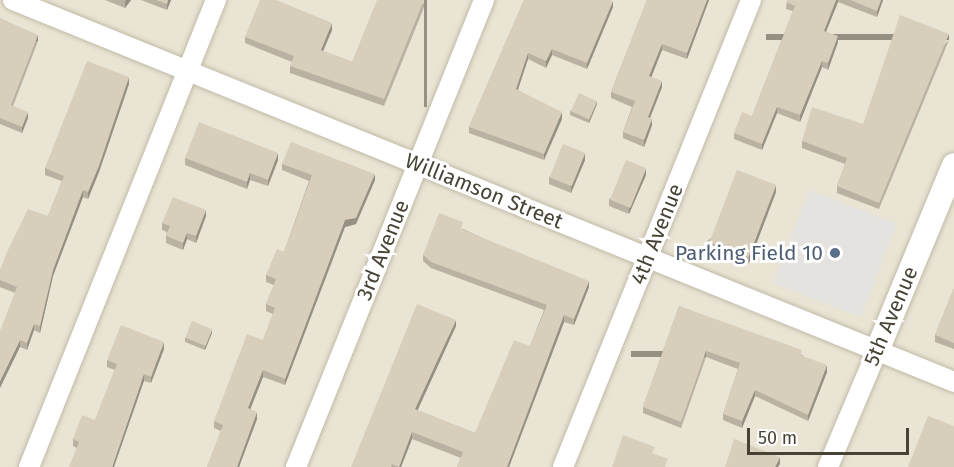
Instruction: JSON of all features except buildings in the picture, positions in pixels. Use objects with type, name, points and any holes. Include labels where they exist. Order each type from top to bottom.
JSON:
[{"type":"street","name":"Williamson Street","points":[[14,0],[954,382]]},
{"type":"street","points":[[29,467],[216,0]]},
{"type":"street","name":"3rd Avenue","points":[[296,467],[484,0]]},
{"type":"street","name":"4th Avenue","points":[[563,467],[751,0]]},
{"type":"street","name":"5th Avenue","points":[[828,467],[954,165]]},
{"type":"shaded area","points":[[0,0],[954,0],[954,467],[0,467]]},
{"type":"shaded area","name":"Parking Field 10","points":[[809,190],[897,224],[861,317],[773,283]]},
{"type":"place","name":"Parking Field 10","points":[[835,253]]}]
